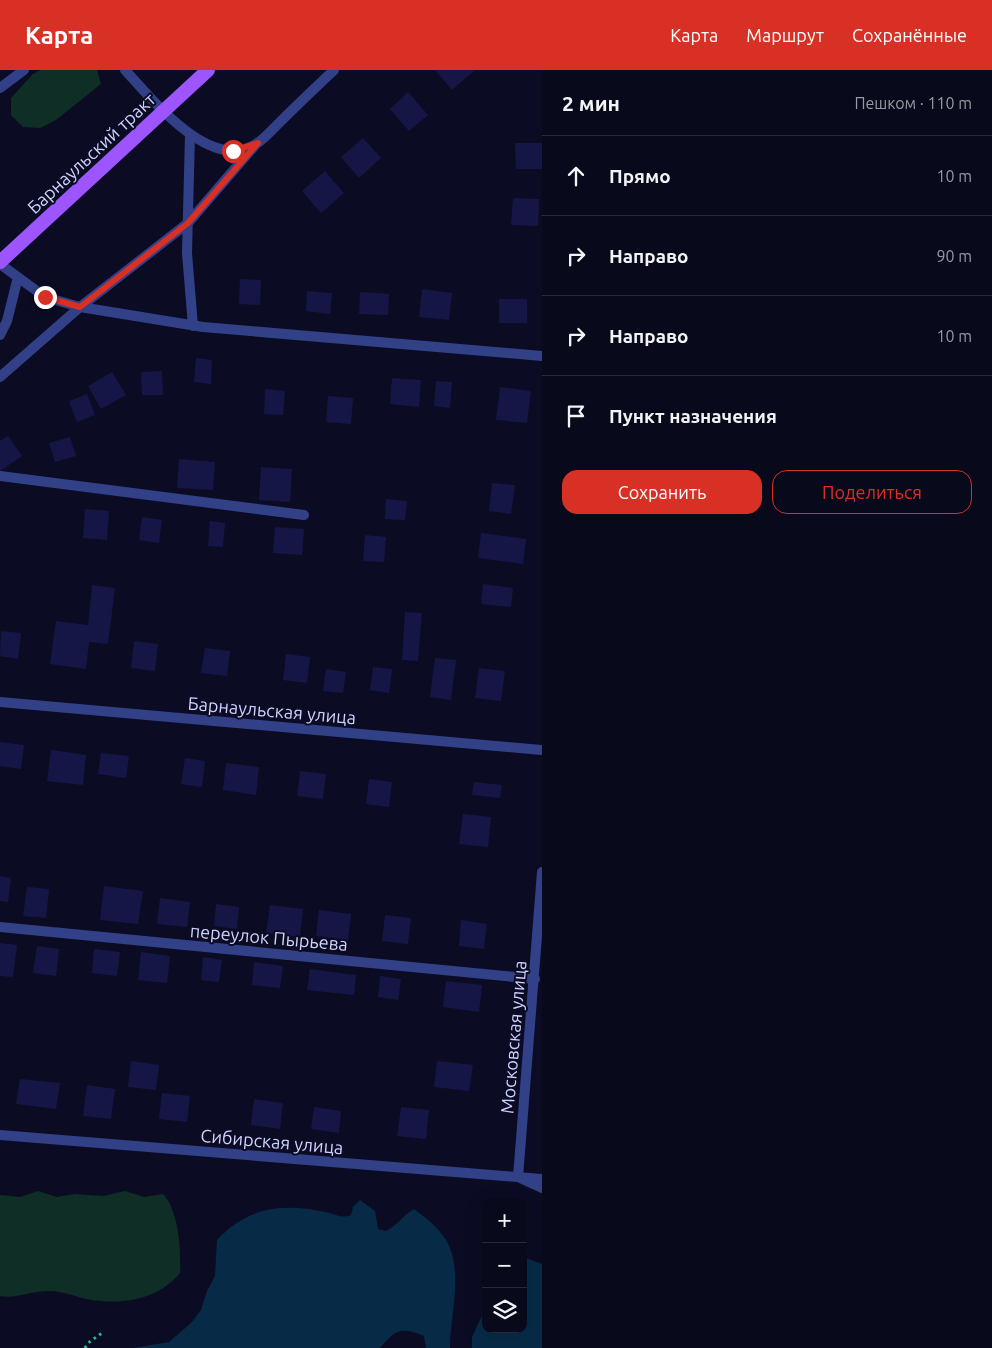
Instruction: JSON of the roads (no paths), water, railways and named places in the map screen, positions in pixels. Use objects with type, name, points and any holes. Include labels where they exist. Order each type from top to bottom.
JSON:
[{"type":"main road","name":"Барнаульский тракт","points":[[0,263],[208,70]]},
{"type":"street","points":[[0,88],[24,70]]},
{"type":"street","points":[[125,70],[164,111],[190,134],[212,147],[233,151],[258,143]]},
{"type":"street","points":[[0,377],[80,307],[188,223],[258,143],[334,70]]},
{"type":"street","points":[[190,134],[187,253],[198,327]]},
{"type":"street","points":[[0,263],[45,297],[80,307],[198,327],[542,356]]},
{"type":"street","points":[[0,334],[7,321],[18,277]]},
{"type":"street","points":[[0,476],[304,515]]},
{"type":"street","name":"Барнаульская улица","points":[[0,702],[542,750]]},
{"type":"street","name":"Московская улица","points":[[518,1177],[542,872]]},
{"type":"street","name":"переулок Пырьева","points":[[0,928],[535,979]]},
{"type":"street","name":"Сибирская улица","points":[[0,1135],[542,1179]]},
{"type":"street","points":[[518,1177],[542,1188]]},
{"type":"water","points":[[360,1200],[375,1211],[378,1229],[386,1231],[390,1229],[414,1209],[440,1232],[448,1244],[455,1272],[450,1348],[426,1348],[424,1336],[404,1331],[395,1333],[380,1348],[133,1348],[169,1342],[191,1323],[201,1310],[207,1291],[215,1276],[217,1240],[241,1220],[266,1210],[280,1208],[309,1209],[347,1216],[351,1215],[353,1207]]},
{"type":"water","points":[[527,1258],[542,1264],[542,1348],[472,1348],[472,1337],[482,1316],[482,1333],[527,1333]]}]
